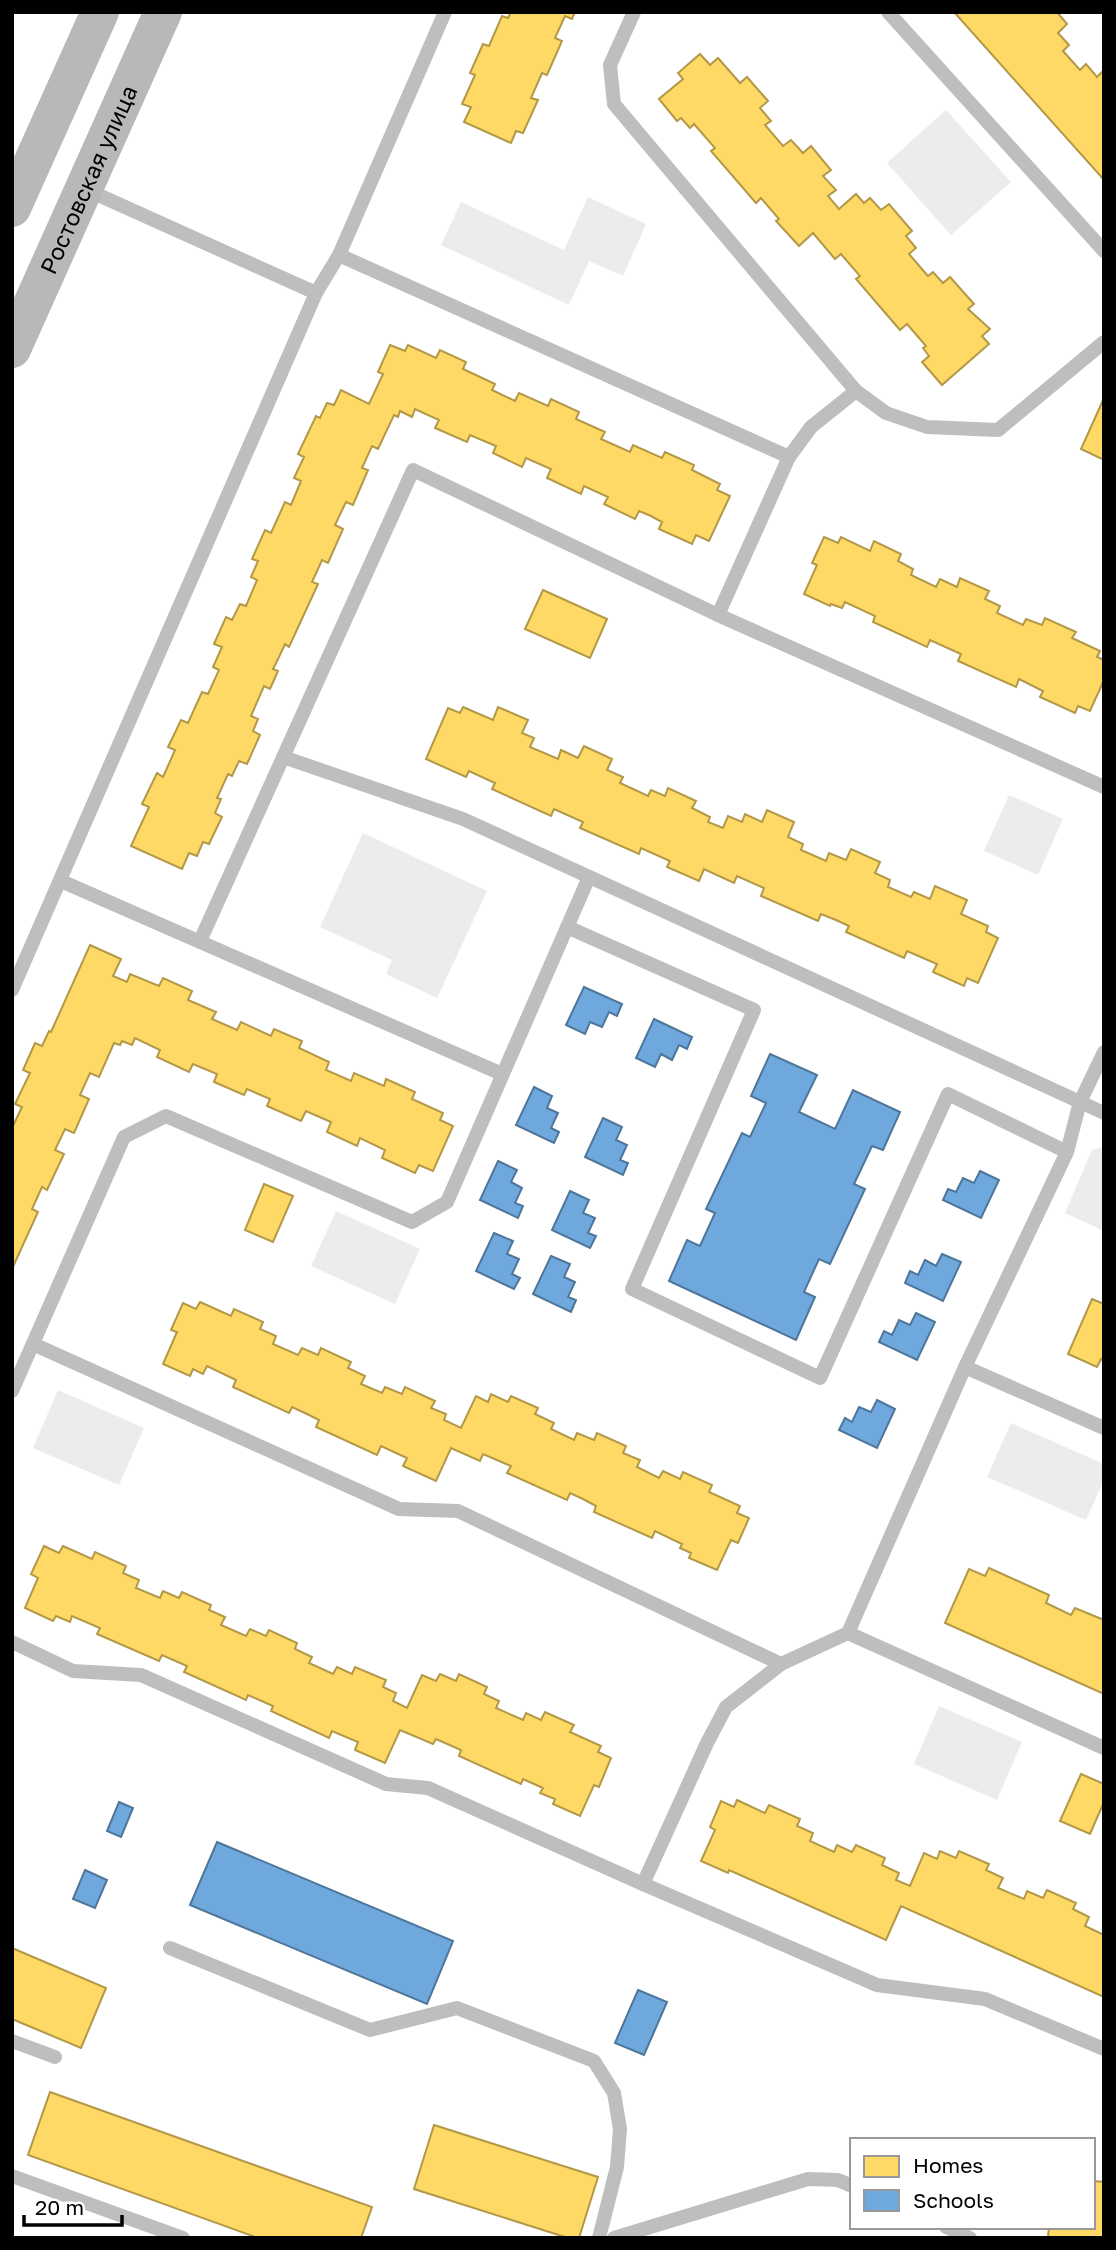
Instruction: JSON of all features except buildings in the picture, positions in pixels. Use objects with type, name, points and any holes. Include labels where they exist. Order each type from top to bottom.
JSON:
[{"type":"street","points":[[12,208],[100,12]]},
{"type":"street","name":"Ростовская улица","points":[[12,349],[163,12]]},
{"type":"street","points":[[32,165],[84,188]]},
{"type":"lane","points":[[12,990],[316,293],[339,255],[445,12]]},
{"type":"lane","points":[[634,12],[610,65],[614,104],[856,391],[886,413],[927,427],[998,430],[1104,342]]},
{"type":"lane","points":[[888,12],[1104,251]]},
{"type":"lane","points":[[84,188],[316,293]]},
{"type":"lane","points":[[339,255],[789,457]]},
{"type":"lane","points":[[719,615],[789,457],[811,427],[856,391]]},
{"type":"lane","points":[[200,941],[414,470],[719,615],[1104,787]]},
{"type":"lane","points":[[283,757],[463,819],[1104,1113]]},
{"type":"lane","points":[[12,1391],[124,1138],[166,1116],[412,1222],[447,1202],[589,877]]},
{"type":"lane","points":[[61,881],[502,1074]]},
{"type":"lane","points":[[567,927],[754,1010],[632,1289],[820,1378],[948,1094],[1067,1152]]},
{"type":"lane","points":[[643,1884],[726,1707],[781,1664],[848,1633],[965,1367],[1067,1152],[1080,1102],[1104,1052]]},
{"type":"lane","points":[[33,1343],[399,1509],[458,1511],[781,1664]]},
{"type":"lane","points":[[965,1367],[1104,1428]]},
{"type":"lane","points":[[848,1633],[1104,1748]]},
{"type":"lane","points":[[12,1642],[73,1671],[141,1675],[386,1784],[428,1788],[877,1986],[985,1999],[1104,2049]]},
{"type":"lane","points":[[170,1948],[370,2030],[457,2008],[594,2062],[614,2093],[620,2129],[617,2167],[599,2238]]},
{"type":"lane","points":[[12,2041],[55,2057]]},
{"type":"lane","points":[[12,2176],[183,2238]]},
{"type":"lane","points":[[614,2238],[808,2179],[838,2180],[850,2185]]},
{"type":"lane","points":[[950,2229],[970,2238]]},
{"type":"shaded area","points":[[946,110],[1011,182],[951,235],[887,163]]},
{"type":"shaded area","points":[[588,197],[646,224],[623,276],[589,261],[569,305],[441,245],[461,202],[564,250]]},
{"type":"shaded area","points":[[1009,795],[1063,819],[1038,875],[984,851]]},
{"type":"shaded area","points":[[363,833],[487,891],[437,998],[386,974],[392,960],[320,927]]},
{"type":"shaded area","points":[[1104,1147],[1104,1231],[1065,1213],[1092,1150]]},
{"type":"shaded area","points":[[336,1211],[420,1249],[395,1304],[311,1266]]},
{"type":"shaded area","points":[[58,1390],[144,1428],[119,1485],[33,1448]]},
{"type":"shaded area","points":[[1011,1423],[1104,1464],[1104,1480],[1086,1520],[987,1477]]},
{"type":"shaded area","points":[[939,1706],[1022,1742],[997,1800],[914,1764]]}]
